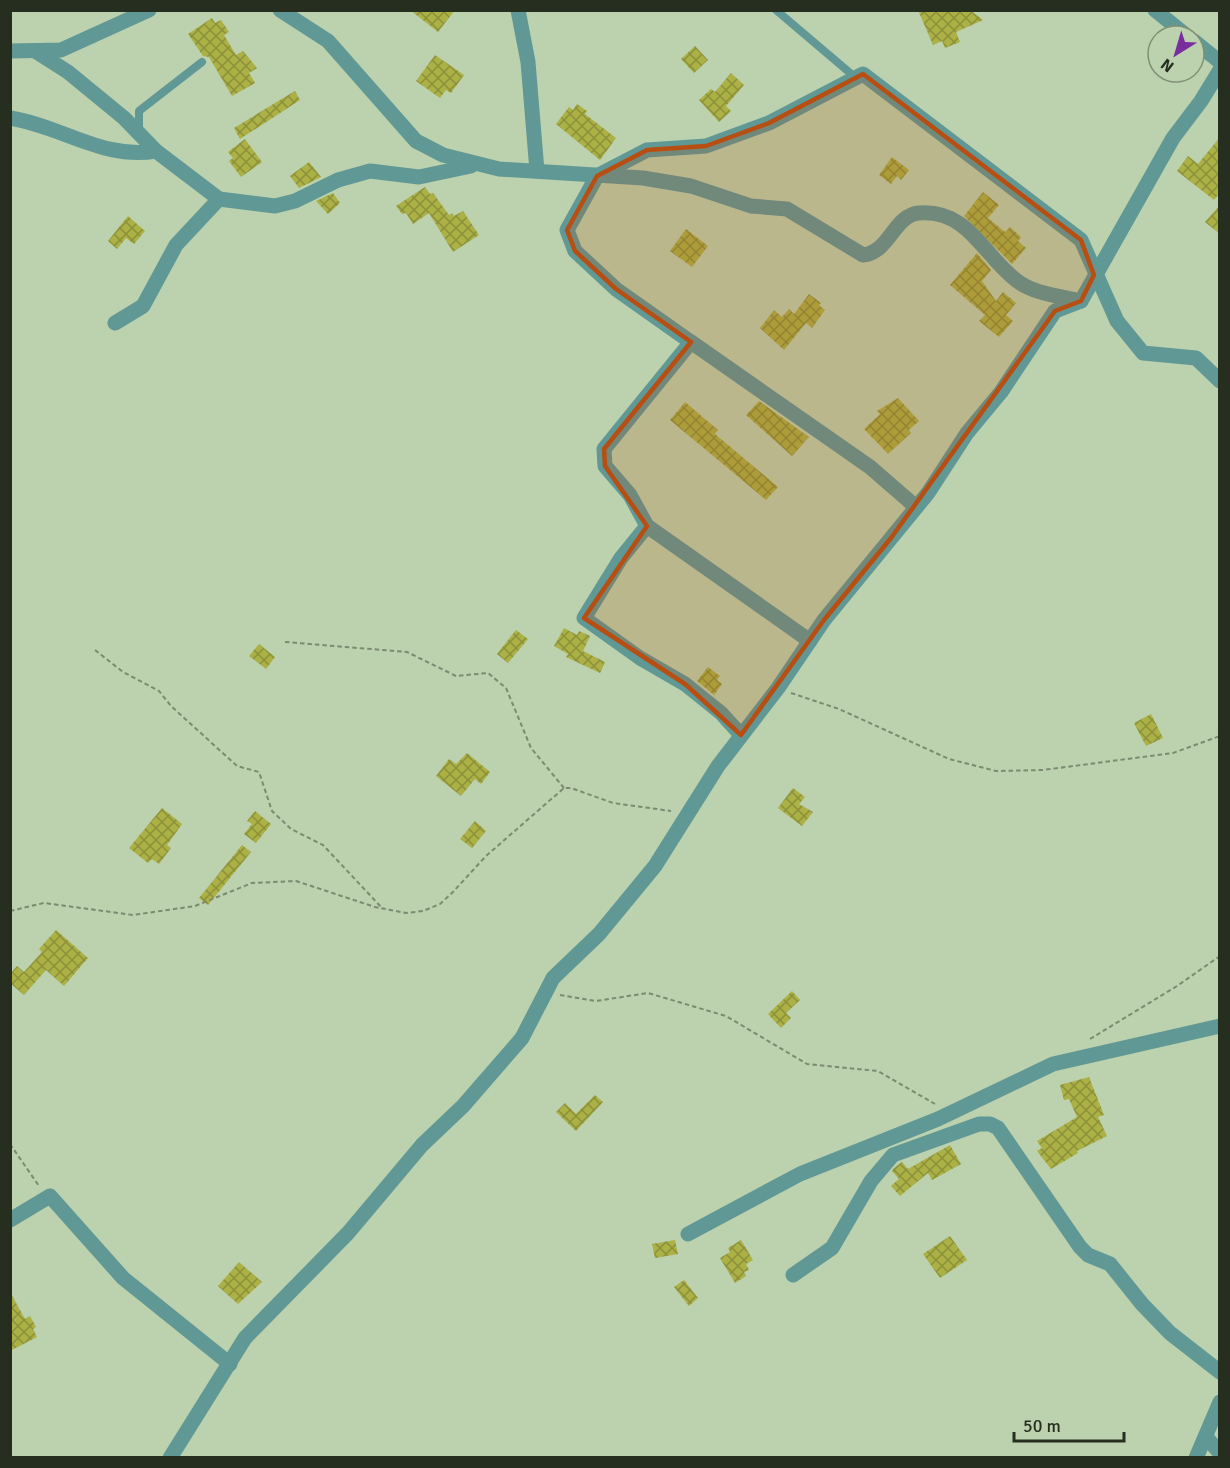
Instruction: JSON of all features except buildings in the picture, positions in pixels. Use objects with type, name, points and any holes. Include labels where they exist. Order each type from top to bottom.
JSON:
[{"type":"street","points":[[10,51],[61,50],[149,10]]},
{"type":"street","points":[[280,10],[328,41],[416,141],[443,155],[477,164],[537,171],[669,181],[751,206],[778,207],[807,220],[863,255],[878,250],[909,216],[916,213],[935,213],[967,227],[1017,282],[1038,291],[1081,301]]},
{"type":"street","points":[[518,10],[528,62],[537,171]]},
{"type":"street","points":[[1155,10],[1172,24]]},
{"type":"street","points":[[35,51],[68,72],[124,118],[156,151],[219,199],[275,206],[296,201],[338,180],[370,171],[419,177],[477,164]]},
{"type":"street","points":[[1206,51],[1220,62]]},
{"type":"street","points":[[170,1458],[245,1338],[319,1264],[422,1144],[463,1106],[504,1060],[530,1025],[552,978],[599,934],[655,866],[718,766],[778,688],[810,641],[916,507],[967,432],[1001,392],[1055,311],[1081,301],[1173,138],[1201,101],[1220,70]]},
{"type":"street","points":[[916,507],[870,467],[616,289],[575,251],[567,230],[597,176],[647,150],[706,146],[769,123],[863,75],[1081,240],[1094,275],[1117,321],[1143,353],[1196,358],[1220,381]]},
{"type":"street","points":[[10,118],[47,126],[92,146],[134,155],[156,151]]},
{"type":"street","points":[[115,323],[143,306],[176,245],[219,199]]},
{"type":"street","points":[[691,342],[604,448],[606,466],[630,495],[647,526],[810,641]]},
{"type":"street","points":[[647,526],[621,558],[584,618],[640,658],[685,684],[721,713],[741,735]]},
{"type":"street","points":[[688,1234],[800,1174],[951,1113],[1053,1064],[1220,1026]]},
{"type":"street","points":[[793,1275],[832,1248],[871,1181],[893,1155],[979,1124],[990,1124],[998,1128],[1015,1151],[1080,1247],[1088,1255],[1110,1264],[1142,1304],[1170,1333],[1220,1372]]},
{"type":"street","points":[[10,1220],[50,1196],[123,1278],[230,1364]]},
{"type":"street","points":[[1196,1458],[1220,1401]]},
{"type":"street","points":[[1206,1437],[1220,1453]]},
{"type":"lane","points":[[776,10],[856,78]]},
{"type":"lane","points":[[139,135],[139,111],[202,62]]},
{"type":"path","points":[[285,642],[407,652],[456,676],[488,673],[506,688],[531,748],[564,788]]},
{"type":"path","points":[[95,650],[123,672],[159,691],[171,706],[237,766],[259,772],[272,811],[291,829],[323,845],[382,908]]},
{"type":"path","points":[[778,688],[839,709],[949,759],[996,771],[1042,770],[1173,753],[1220,736]]},
{"type":"path","points":[[10,911],[44,903],[133,915],[195,906],[252,883],[296,881],[348,900],[406,913],[423,911],[440,904],[486,856],[564,788],[571,788],[623,805],[688,813]]},
{"type":"path","points":[[1088,1040],[1177,986],[1220,956]]},
{"type":"path","points":[[543,993],[596,1001],[648,993],[726,1016],[807,1064],[878,1071],[951,1113]]},
{"type":"path","points":[[10,1144],[38,1182],[42,1200]]},
{"type":"highlighted area","points":[[863,74],[1081,240],[1094,275],[1081,301],[1055,311],[891,538],[824,620],[741,735],[685,684],[584,618],[647,526],[605,466],[604,449],[691,342],[616,289],[575,251],[567,230],[597,176],[647,150],[706,146],[769,123]]}]
